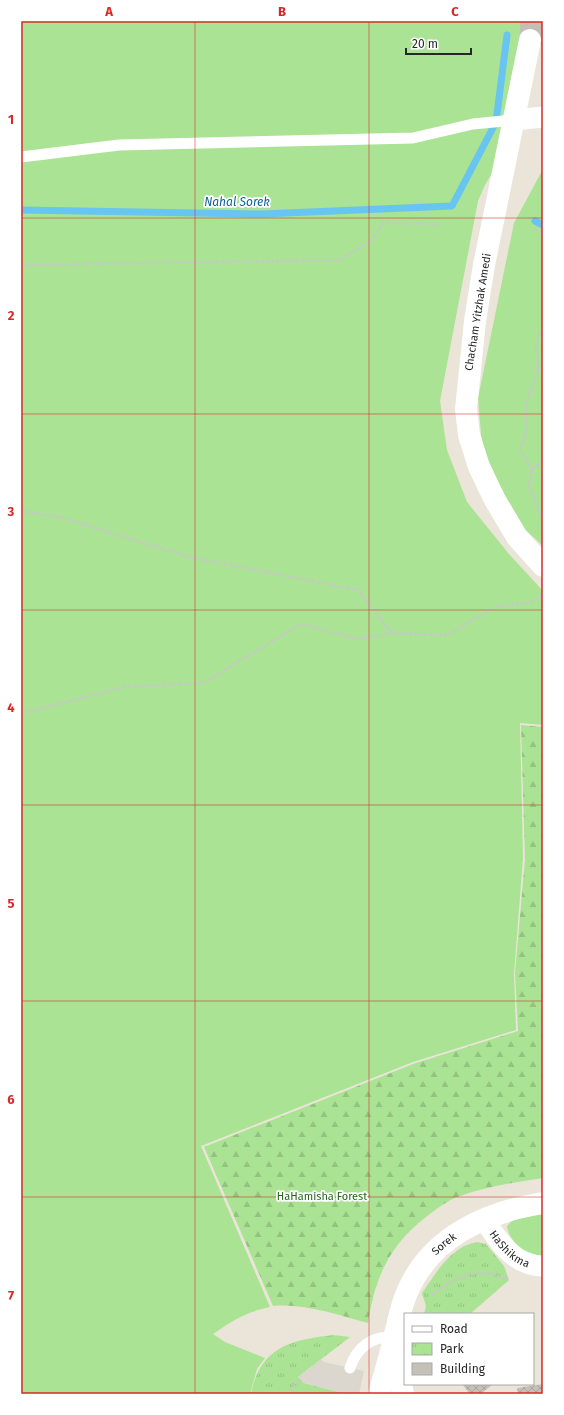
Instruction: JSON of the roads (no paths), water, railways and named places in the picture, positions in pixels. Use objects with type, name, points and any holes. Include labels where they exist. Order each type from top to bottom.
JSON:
[{"type":"main road","name":"Chacham Yitzhak Amedi","points":[[530,40],[484,265],[468,376],[466,408],[469,435],[479,467],[495,500],[517,537],[543,566]]},
{"type":"main road","name":"Sorek","points":[[379,1394],[398,1318],[406,1293],[430,1257],[445,1241],[465,1228],[484,1219],[513,1209],[543,1203]]},
{"type":"main road","name":"Sorek","points":[[394,1338],[395,1359],[403,1394]]},
{"type":"street","points":[[514,120],[543,117]]},
{"type":"street","name":"HaShikma","points":[[484,1219],[509,1253],[522,1262],[533,1266],[543,1266]]},
{"type":"lane","points":[[21,156],[119,145],[413,138],[473,124],[514,120]]},
{"type":"lane","points":[[350,1368],[358,1351],[369,1342],[383,1336],[394,1338]]},
{"type":"waterway","name":"Nahal Sorek","points":[[21,210],[262,214],[452,206],[496,122],[507,35]]},
{"type":"waterway","name":"Nahal Sorek","points":[[535,221],[543,225]]},
{"type":"tunnel","points":[[530,40],[532,21]]},
{"type":"park label","name":"HaHamisha Forest","points":[[322,1196]]}]
